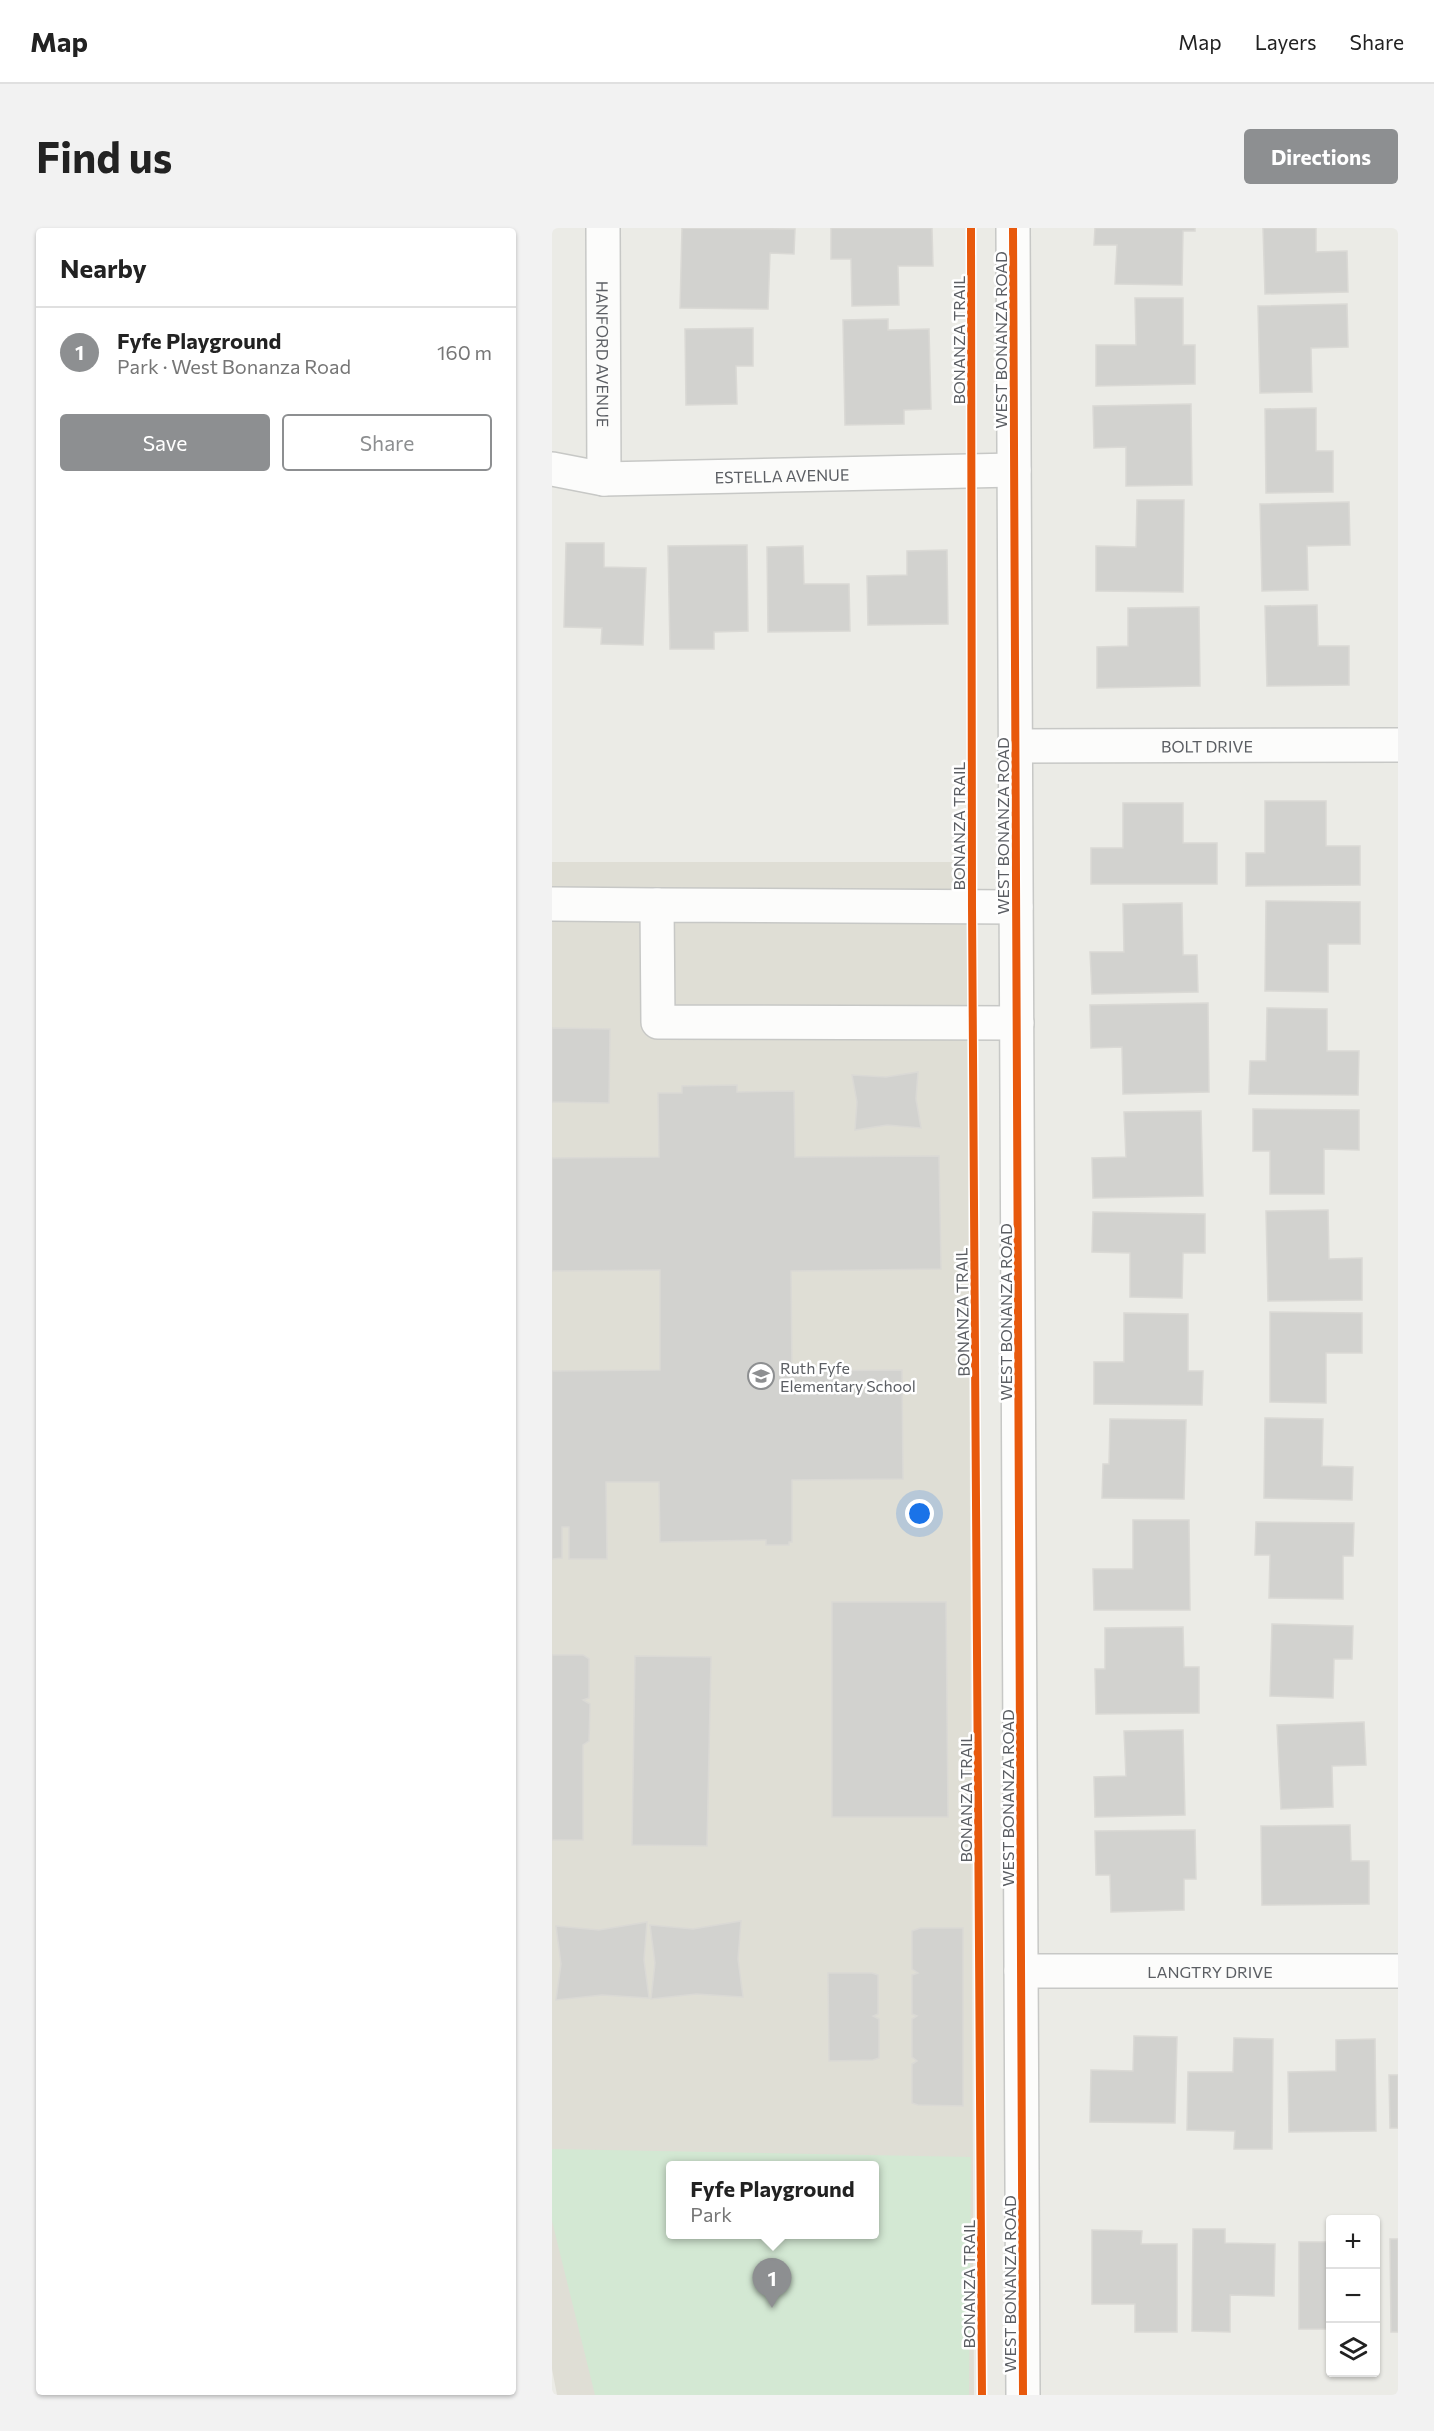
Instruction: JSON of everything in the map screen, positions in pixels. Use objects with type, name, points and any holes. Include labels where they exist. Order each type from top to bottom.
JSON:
[{"type":"street","name":"HANFORD AVENUE","points":[[603,228],[604,479]]},
{"type":"street","name":"WEST BONANZA ROAD","points":[[1013,228],[1023,2395]]},
{"type":"street","name":"ESTELLA AVENUE","points":[[552,469],[604,479],[1014,470]]},
{"type":"street","name":"BOLT DRIVE","points":[[1015,746],[1398,745]]},
{"type":"street","points":[[552,904],[1016,907]]},
{"type":"street","points":[[657,905],[658,1022],[1017,1023]]},
{"type":"street","name":"LANGTRY DRIVE","points":[[1022,1971],[1398,1971]]},
{"type":"shaded area","name":"Ruth Fyfe Elementary School","points":[[552,862],[967,862],[974,2395],[557,2395],[552,2369]]},
{"type":"green space","points":[[552,2149],[971,2157],[969,2395],[595,2395],[552,2221]]},
{"type":"building","points":[[682,228],[795,229],[794,254],[770,253],[768,309],[680,308]]},
{"type":"building","points":[[831,228],[932,228],[933,266],[898,266],[899,305],[852,306],[851,259],[831,259]]},
{"type":"building","points":[[1095,228],[1195,228],[1195,231],[1183,231],[1182,285],[1115,284],[1117,245],[1094,245]]},
{"type":"building","points":[[1263,228],[1316,228],[1316,252],[1347,251],[1348,292],[1265,294]]},
{"type":"building","points":[[1135,298],[1183,298],[1183,345],[1195,345],[1195,384],[1096,386],[1096,345],[1136,345]]},
{"type":"building","points":[[1347,304],[1348,347],[1311,348],[1312,392],[1260,393],[1258,306]]},
{"type":"building","points":[[888,319],[888,330],[929,329],[931,409],[904,410],[904,424],[845,425],[843,320]]},
{"type":"building","points":[[753,328],[753,366],[736,366],[737,404],[686,405],[685,329]]},
{"type":"building","points":[[1191,404],[1192,485],[1126,486],[1126,447],[1094,448],[1093,406]]},
{"type":"building","points":[[1316,408],[1316,451],[1333,451],[1333,492],[1266,493],[1265,409]]},
{"type":"building","points":[[1137,500],[1184,500],[1183,592],[1096,591],[1096,546],[1136,547]]},
{"type":"building","points":[[1349,502],[1350,545],[1307,546],[1308,590],[1262,591],[1260,504]]},
{"type":"building","points":[[566,543],[604,543],[604,567],[646,568],[643,645],[601,644],[602,628],[564,627]]},
{"type":"building","points":[[747,545],[748,631],[714,632],[714,649],[670,649],[668,546]]},
{"type":"building","points":[[803,546],[804,584],[849,584],[850,631],[768,632],[767,547]]},
{"type":"building","points":[[947,550],[948,624],[868,625],[867,576],[907,575],[907,551]]},
{"type":"building","points":[[1317,605],[1318,646],[1349,646],[1349,685],[1267,686],[1265,606]]},
{"type":"building","points":[[1199,607],[1200,686],[1097,688],[1097,647],[1128,646],[1128,608]]},
{"type":"building","points":[[1265,801],[1326,801],[1326,846],[1360,846],[1360,885],[1246,886],[1246,853],[1265,853]]},
{"type":"building","points":[[1123,803],[1183,803],[1183,843],[1217,843],[1217,884],[1091,884],[1091,848],[1123,848]]},
{"type":"building","points":[[1266,901],[1360,902],[1360,944],[1328,944],[1328,992],[1265,991]]},
{"type":"building","points":[[1182,903],[1183,955],[1197,955],[1198,992],[1092,994],[1090,952],[1124,952],[1123,904]]},
{"type":"building","points":[[1208,1003],[1209,1092],[1123,1094],[1122,1047],[1091,1048],[1090,1005]]},
{"type":"building","points":[[1267,1008],[1327,1009],[1327,1051],[1359,1051],[1358,1095],[1249,1094],[1250,1061],[1266,1061]]},
{"type":"building","points":[[552,1028],[610,1029],[609,1103],[552,1102]]},
{"type":"building","points":[[918,1072],[916,1099],[921,1128],[887,1125],[855,1130],[857,1102],[852,1075],[886,1077]]},
{"type":"building","points":[[737,1085],[737,1092],[794,1091],[795,1157],[939,1156],[941,1269],[791,1271],[792,1371],[902,1370],[903,1479],[792,1480],[792,1542],[789,1542],[789,1545],[766,1545],[766,1540],[660,1542],[659,1482],[606,1482],[607,1559],[569,1559],[569,1527],[562,1527],[562,1558],[552,1559],[552,1371],[660,1370],[660,1270],[552,1271],[552,1158],[659,1157],[658,1093],[682,1093],[682,1086]]},
{"type":"building","points":[[1253,1109],[1359,1110],[1359,1150],[1324,1149],[1324,1194],[1270,1194],[1270,1151],[1253,1151]]},
{"type":"building","points":[[1201,1111],[1203,1196],[1093,1198],[1092,1158],[1126,1157],[1124,1112]]},
{"type":"building","points":[[1328,1210],[1329,1259],[1362,1258],[1362,1300],[1268,1301],[1266,1211]]},
{"type":"building","points":[[1093,1212],[1205,1214],[1205,1253],[1183,1253],[1182,1298],[1130,1297],[1130,1253],[1092,1252]]},
{"type":"building","points":[[1270,1312],[1362,1313],[1362,1353],[1326,1353],[1326,1403],[1270,1402]]},
{"type":"building","points":[[1124,1313],[1188,1314],[1188,1371],[1203,1371],[1202,1405],[1094,1404],[1094,1362],[1124,1362]]},
{"type":"building","points":[[1265,1418],[1323,1419],[1322,1466],[1353,1467],[1352,1500],[1264,1498]]},
{"type":"building","points":[[1110,1419],[1186,1420],[1184,1499],[1102,1498],[1103,1464],[1109,1464]]},
{"type":"building","points":[[1133,1520],[1189,1520],[1190,1610],[1094,1610],[1093,1569],[1133,1569]]},
{"type":"building","points":[[1256,1522],[1354,1523],[1353,1556],[1343,1556],[1343,1599],[1269,1598],[1270,1555],[1255,1555]]},
{"type":"building","points":[[832,1602],[946,1602],[948,1817],[832,1817]]},
{"type":"building","points":[[1272,1624],[1353,1626],[1352,1659],[1334,1659],[1333,1698],[1270,1696]]},
{"type":"building","points":[[1183,1627],[1184,1667],[1199,1667],[1199,1713],[1096,1714],[1095,1669],[1105,1669],[1105,1628]]},
{"type":"building","points":[[552,1655],[583,1655],[589,1659],[589,1698],[583,1700],[590,1704],[589,1741],[583,1745],[583,1840],[552,1840]]},
{"type":"building","points":[[635,1656],[711,1657],[707,1846],[632,1845]]},
{"type":"building","points":[[1364,1722],[1366,1765],[1332,1766],[1333,1807],[1281,1809],[1277,1725]]},
{"type":"building","points":[[1183,1730],[1185,1815],[1095,1817],[1094,1777],[1126,1776],[1124,1731]]},
{"type":"building","points":[[1350,1825],[1351,1861],[1369,1861],[1369,1904],[1262,1905],[1261,1826]]},
{"type":"building","points":[[1195,1830],[1196,1879],[1184,1879],[1184,1910],[1111,1912],[1110,1875],[1096,1875],[1095,1831]]},
{"type":"building","points":[[741,1921],[738,1959],[743,1997],[696,1994],[651,1999],[655,1963],[650,1925],[693,1929]]},
{"type":"building","points":[[647,1922],[644,1960],[649,1998],[602,1995],[556,2000],[561,1964],[556,1926],[599,1930]]},
{"type":"building","points":[[920,1928],[963,1928],[963,2106],[912,2103],[912,2064],[917,2061],[912,2057],[912,2019],[917,2016],[912,2014],[912,1975],[918,1973],[912,1969],[912,1931]]},
{"type":"building","points":[[828,1973],[878,1975],[878,2014],[873,2016],[879,2019],[879,2058],[829,2061]]},
{"type":"building","points":[[1134,2036],[1177,2037],[1175,2123],[1090,2122],[1091,2070],[1133,2071]]},
{"type":"building","points":[[1234,2038],[1273,2039],[1272,2149],[1234,2149],[1235,2131],[1187,2130],[1188,2072],[1233,2072]]},
{"type":"building","points":[[1375,2039],[1376,2131],[1289,2132],[1288,2072],[1336,2071],[1336,2040]]},
{"type":"building","points":[[1389,2075],[1398,2075],[1398,2128],[1390,2128]]},
{"type":"building","points":[[1193,2229],[1225,2229],[1225,2243],[1275,2244],[1274,2296],[1230,2295],[1230,2332],[1192,2331]]},
{"type":"building","points":[[1092,2230],[1142,2231],[1141,2244],[1177,2244],[1177,2332],[1135,2332],[1135,2304],[1092,2304]]},
{"type":"building","points":[[1390,2239],[1398,2239],[1398,2332],[1391,2332]]},
{"type":"building","points":[[1299,2242],[1326,2242],[1326,2329],[1299,2329]]},
{"type":"cycle path","name":"BONANZA TRAIL","points":[[971,228],[972,907],[982,2395]]},
{"type":"cycle path","points":[[1013,228],[1023,2395]]},
{"type":"place","name":"Ruth Fyfe Elementary School","points":[[761,1376]]},
{"type":"place","name":"Fyfe Playground","points":[[772,2308]]}]
